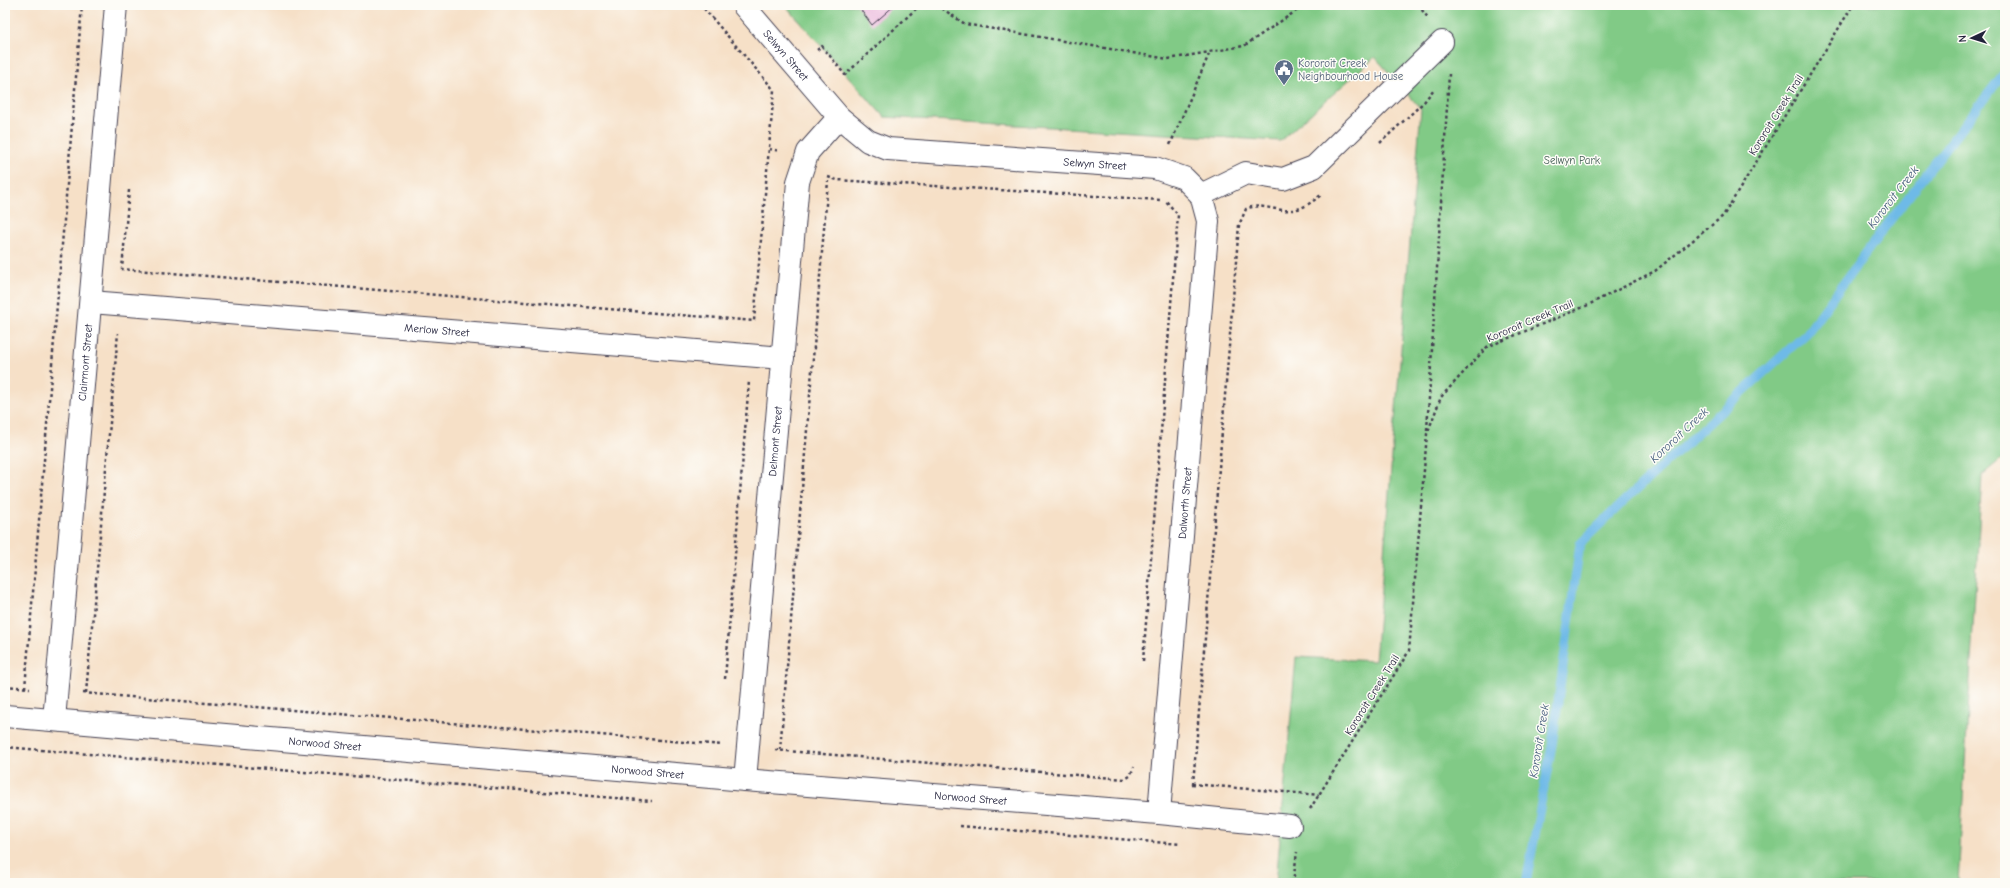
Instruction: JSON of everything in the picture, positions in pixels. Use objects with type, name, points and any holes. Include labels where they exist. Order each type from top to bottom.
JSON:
[{"type":"street","name":"Clairmont Street","points":[[54,720],[116,5]]},
{"type":"street","name":"Selwyn Street","points":[[743,5],[797,66],[839,117],[868,142],[888,149],[1155,168],[1184,178],[1201,195]]},
{"type":"street","points":[[1201,195],[1246,173],[1283,179],[1314,167],[1442,42]]},
{"type":"street","name":"Delmont Street","points":[[745,780],[798,182],[804,160],[808,152],[839,117]]},
{"type":"street","name":"Dalworth Street","points":[[1159,813],[1208,221],[1201,195]]},
{"type":"street","name":"Merlow Street","points":[[91,302],[783,358]]},
{"type":"street","name":"Norwood Street","points":[[5,716],[745,780],[1159,813],[1290,826]]},
{"type":"path","points":[[25,688],[82,5]]},
{"type":"path","points":[[701,5],[774,90]]},
{"type":"path","points":[[725,682],[774,90],[797,66],[822,46],[845,75],[920,5]]},
{"type":"path","points":[[937,5],[965,24],[1168,59],[1244,46],[1306,5]]},
{"type":"path","points":[[1418,5],[1442,42]]},
{"type":"path","name":"Kororoit Creek Trail","points":[[1308,812],[1409,651],[1427,434],[1441,397],[1487,347],[1586,306],[1655,271],[1723,216],[1853,5]]},
{"type":"path","points":[[1155,168],[1171,144],[1210,52]]},
{"type":"path","points":[[1427,434],[1449,73],[1446,75]]},
{"type":"path","points":[[1375,147],[1424,102],[1432,92],[1436,82]]},
{"type":"path","points":[[769,149],[782,151],[804,160],[828,177],[837,180],[1165,200],[1178,215],[1142,667]]},
{"type":"path","points":[[780,750],[828,177]]},
{"type":"path","points":[[130,184],[122,269],[754,321]]},
{"type":"path","points":[[1193,784],[1239,225],[1246,209],[1253,206],[1292,210],[1301,208],[1316,199],[1328,189]]},
{"type":"path","points":[[86,693],[118,333]]},
{"type":"path","points":[[5,686],[1319,795]]},
{"type":"path","points":[[720,737],[720,745]]},
{"type":"path","points":[[1125,779],[1130,776],[1134,770],[1135,762]]},
{"type":"path","points":[[1293,883],[1298,847]]},
{"type":"green space","name":"Selwyn Park","points":[[785,5],[2005,5],[2005,456],[1982,475],[1958,883],[1276,883],[1296,657],[1375,661],[1421,109],[1375,57],[1280,141],[884,117]]},
{"type":"building","points":[[857,5],[895,5],[872,25]]},
{"type":"waterway","name":"Kororoit Creek","points":[[1526,883],[1552,745],[1580,544],[1625,500],[1807,333],[1882,231],[2005,72]]},
{"type":"place","name":"Kororoit Creek Neighbourhood House","points":[[1284,86]]}]
